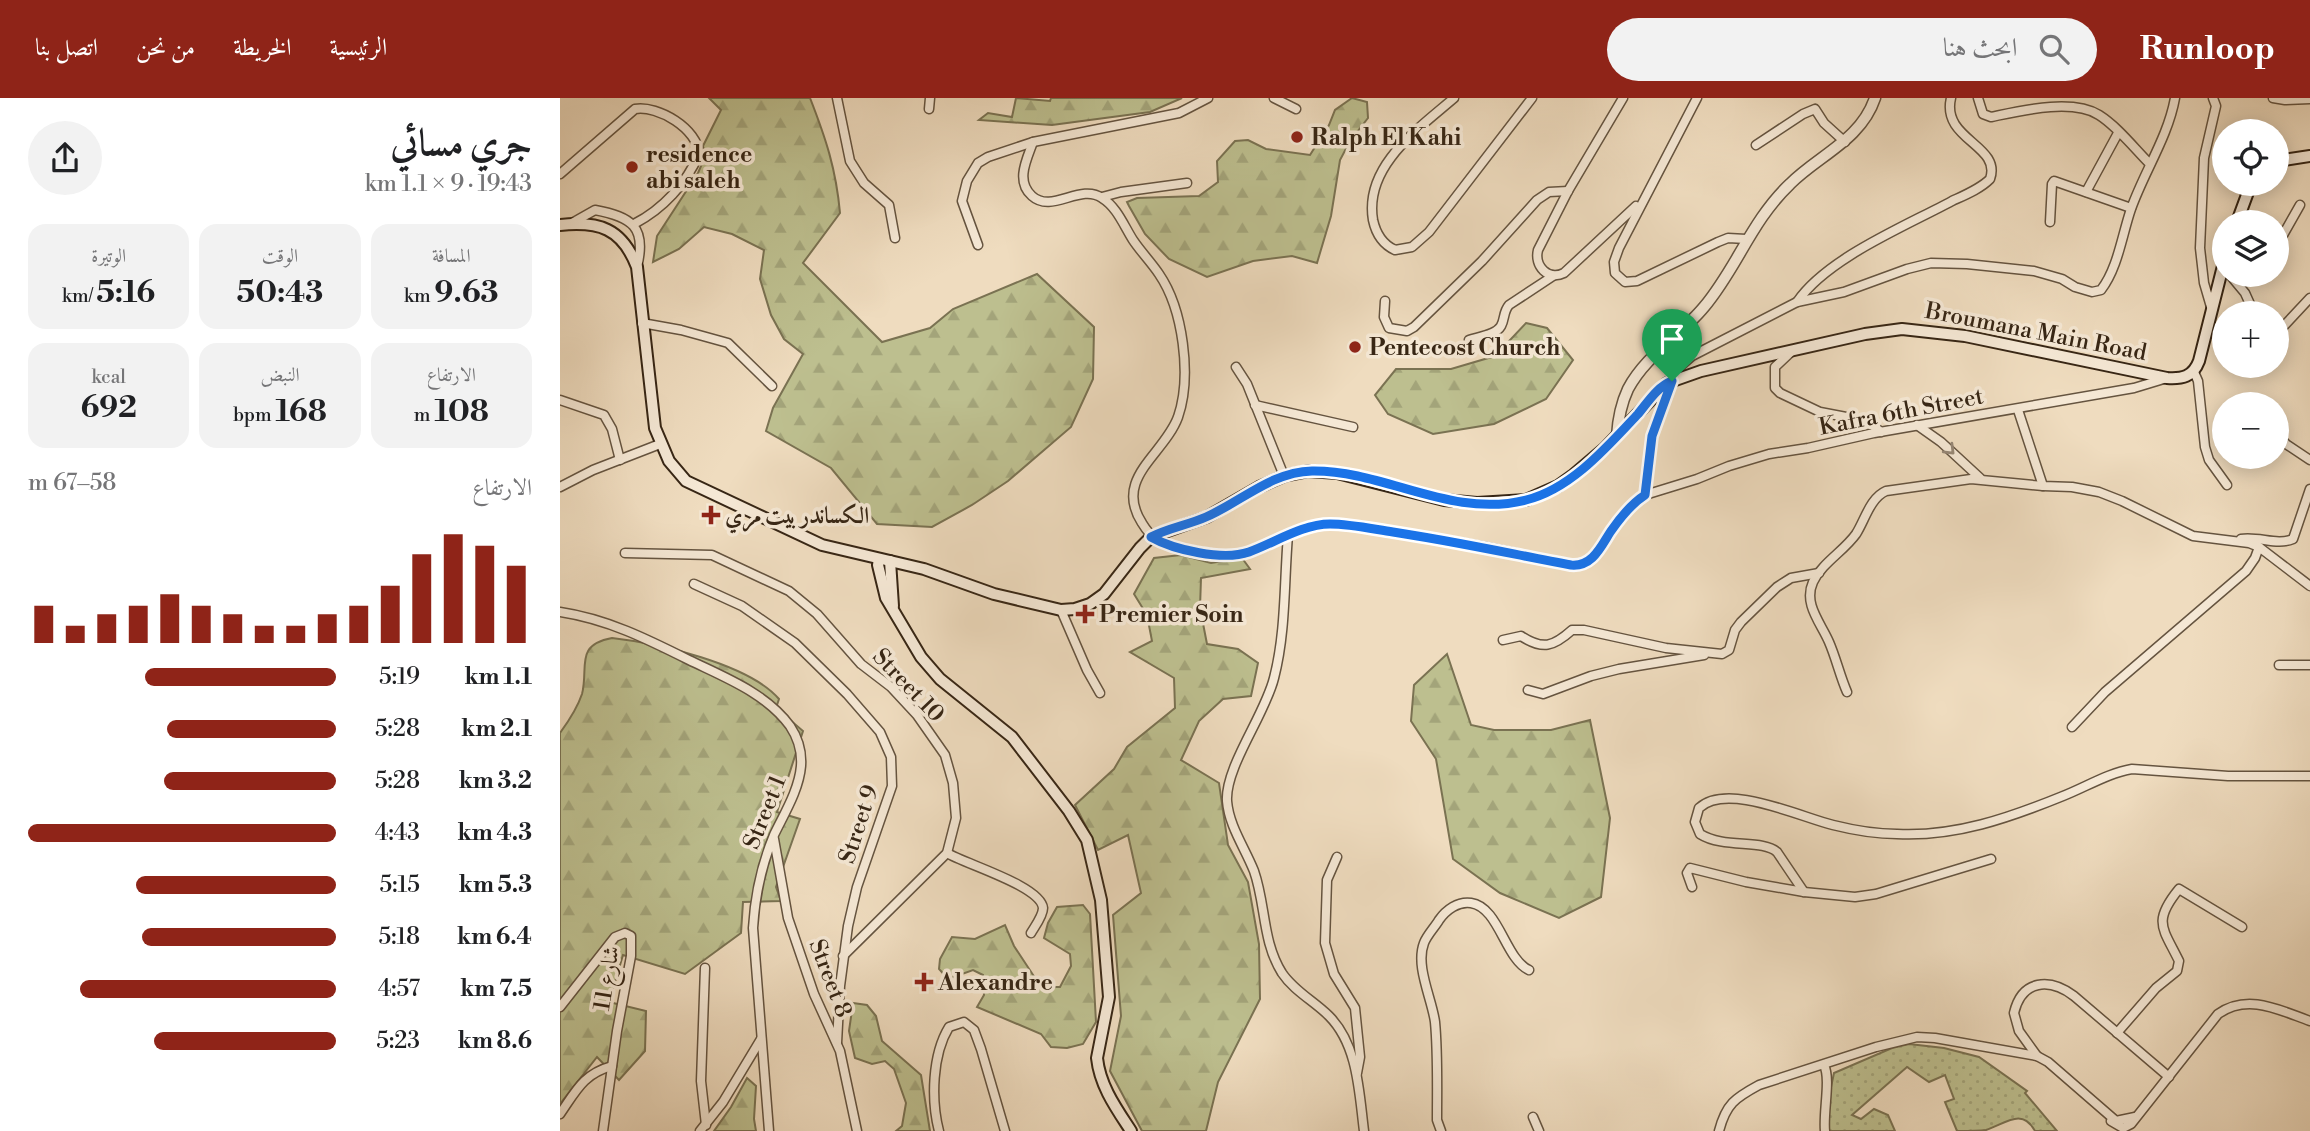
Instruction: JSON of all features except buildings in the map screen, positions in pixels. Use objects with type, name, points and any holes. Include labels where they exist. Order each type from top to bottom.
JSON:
[{"type":"main road","points":[[2289,159],[2310,156]]},
{"type":"main road","name":"Broumana Main Road","points":[[565,225],[593,225],[613,232],[630,248],[637,267],[650,398],[660,444],[677,472],[698,488],[857,560],[884,563],[922,576],[936,575],[1019,601],[1061,610],[1090,604],[1104,594],[1151,537],[1207,517],[1284,476],[1309,471],[1337,472],[1444,500],[1477,503],[1526,500],[1558,486],[1617,436],[1658,390],[1672,381],[1701,371],[1883,331],[1918,330],[1965,336],[2167,377],[2185,377],[2194,372]]},
{"type":"main road","points":[[2194,372],[2218,287]]},
{"type":"main road","points":[[884,563],[894,609],[928,667],[1012,737],[1069,811],[1087,840],[1101,900],[1109,997],[1097,1058],[1098,1066],[1105,1090],[1131,1131]]},
{"type":"street","points":[[837,98],[850,161],[864,183],[889,205],[895,238]]},
{"type":"street","points":[[929,109],[930,98]]},
{"type":"street","points":[[978,245],[962,201],[973,168],[988,157],[1033,142],[1178,113],[1208,98]]},
{"type":"street","points":[[1274,98],[1296,109]]},
{"type":"street","points":[[1454,98],[1404,142],[1378,178],[1372,202],[1375,229],[1383,242],[1395,250],[1412,247],[1429,232],[1532,98]]},
{"type":"street","points":[[1553,276],[1542,269],[1536,255],[1568,191],[1623,98]]},
{"type":"street","points":[[1697,98],[1615,258],[1617,276],[1625,282],[1637,281],[1728,238],[1746,239]]},
{"type":"street","points":[[1617,436],[1623,402],[1637,376],[1661,348],[1704,307],[1763,214],[1789,185],[1845,142],[1863,122],[1875,98]]},
{"type":"street","points":[[1797,302],[1812,284],[1866,247],[1990,179],[1991,161],[1951,119],[1951,98]]},
{"type":"street","points":[[1978,98],[1986,116],[2045,107],[2078,107],[2096,113],[2150,164]]},
{"type":"street","points":[[1033,142],[1022,178],[1029,194],[1043,201],[1084,193],[1102,197],[1116,212],[1159,274],[1182,329],[1182,388],[1177,418],[1136,480],[1132,494],[1135,510],[1151,537],[1167,546],[1224,554],[1247,553],[1287,535],[1328,524],[1467,543],[1577,565],[1584,564],[1598,552],[1629,508],[1645,495],[1652,436],[1677,369],[1692,356],[1797,302],[1844,292],[1931,263],[2035,271],[2062,279],[2075,287],[2096,292],[2105,285],[2132,208],[2171,116],[2175,98]]},
{"type":"street","points":[[2211,307],[2204,283],[2200,248],[2203,166],[2216,106],[2213,98]]},
{"type":"street","points":[[2273,98],[2310,99]]},
{"type":"street","points":[[560,174],[635,109],[649,108],[669,117],[694,138],[699,154],[688,174],[662,206],[635,224]]},
{"type":"street","points":[[1756,145],[1802,114],[1815,109],[1845,142]]},
{"type":"street","points":[[2086,192],[2118,133]]},
{"type":"street","points":[[2050,222],[2053,182],[2057,181],[2132,208]]},
{"type":"street","points":[[1102,197],[1186,183]]},
{"type":"street","points":[[1385,301],[1384,317],[1389,328],[1407,331],[1414,327],[1490,254],[1537,200],[1549,192],[1568,191]]},
{"type":"street","points":[[1469,340],[1497,331],[1509,305],[1553,276],[1571,268],[1644,199]]},
{"type":"street","points":[[2289,224],[2300,205]]},
{"type":"street","points":[[565,225],[595,211],[635,224],[640,235],[637,267]]},
{"type":"street","points":[[2289,320],[2310,298]]},
{"type":"street","points":[[642,323],[729,343],[772,386]]},
{"type":"street","points":[[1792,351],[1775,367],[1776,388],[1780,393],[1820,412],[1867,421],[1881,432]]},
{"type":"street","points":[[1236,367],[1284,476]]},
{"type":"street","points":[[2194,372],[2198,380],[2208,460],[2227,485]]},
{"type":"street","name":"Kafra 6th Street","points":[[1645,495],[1769,454],[1917,425],[2018,410],[2134,388],[2167,377]]},
{"type":"street","points":[[560,400],[604,415],[612,429],[620,460]]},
{"type":"street","points":[[1255,405],[1353,427]]},
{"type":"street","points":[[2018,410],[2043,486]]},
{"type":"street","points":[[1917,425],[1941,442],[1980,478]]},
{"type":"street","points":[[560,487],[660,444]]},
{"type":"street","points":[[2289,446],[2310,460]]},
{"type":"street","points":[[1847,692],[1828,639],[1814,613],[1810,592],[1819,573],[1847,547],[1880,494],[1980,478],[2072,487],[2114,497],[2193,536],[2210,540],[2253,538],[2284,542],[2293,539],[2310,489]]},
{"type":"street","points":[[1287,535],[1277,667],[1261,713],[1228,780],[1227,804],[1258,885],[1266,939],[1271,952],[1289,981],[1328,1015],[1342,1032],[1351,1053],[1363,1131]]},
{"type":"street","points":[[2237,540],[2259,547],[2310,586]]},
{"type":"street","points":[[2072,727],[2122,677],[2246,571],[2259,547]]},
{"type":"street","name":"Street 10","points":[[625,553],[712,555],[789,592],[817,614],[861,664],[891,687],[917,715],[945,755],[953,783],[956,818],[947,853]]},
{"type":"street","points":[[1503,640],[1521,636],[1535,645],[1557,644],[1572,631],[1584,630],[1666,648],[1722,654],[1729,650],[1735,630],[1741,622],[1785,581],[1797,576],[1819,573]]},
{"type":"street","name":"Street 9","points":[[694,584],[742,606],[794,643],[847,694],[880,732],[891,757],[892,786],[852,904],[844,956],[837,1043]]},
{"type":"street","points":[[1061,610],[1100,693]]},
{"type":"street","name":"Street 1","points":[[560,612],[607,622],[744,688],[786,720],[799,743],[801,767],[795,789],[758,880],[755,897],[753,928],[769,1131]]},
{"type":"street","points":[[1528,690],[1543,694],[1619,669],[1710,653]]},
{"type":"street","points":[[2279,665],[2310,666]]},
{"type":"street","points":[[1804,892],[1774,849],[1766,845],[1735,845],[1700,834],[1695,822],[1699,808],[1711,800],[1758,801],[1805,817],[1850,828],[1895,834],[1944,833],[1987,823],[2063,796],[2119,771],[2132,769],[2228,776],[2310,776]]},
{"type":"street","name":"Street 8","points":[[774,838],[788,918],[814,994],[837,1043],[857,1131]]},
{"type":"street","points":[[844,956],[947,853],[1023,887],[1038,898],[1042,904],[1042,913],[1031,933]]},
{"type":"street","points":[[1338,857],[1327,880],[1325,943],[1334,974],[1355,1008],[1360,1062],[1356,1075]]},
{"type":"street","points":[[1692,887],[1686,873],[1690,868],[1746,883],[1855,897],[1876,894],[1991,859]]},
{"type":"street","points":[[2116,1033],[2156,988],[2177,971],[2179,961],[2164,933],[2162,918],[2169,901],[2179,889],[2242,927]]},
{"type":"street","points":[[1441,1131],[1437,1120],[1434,1020],[1423,972],[1424,944],[1445,912],[1456,905],[1470,902],[1481,907],[1502,934],[1517,961],[1529,971]]},
{"type":"street","name":"شارع 11","points":[[560,1007],[615,937],[625,933],[631,936],[631,956],[603,1131]]},
{"type":"street","points":[[703,1128],[701,1081],[705,968]]},
{"type":"street","points":[[2037,1056],[2022,1037],[2014,1018],[2024,993],[2038,984],[2047,983],[2066,990],[2169,1077]]},
{"type":"street","points":[[1719,1131],[1730,1104],[1742,1094],[1788,1075],[1917,1037],[2037,1056],[2048,1062],[2108,1116],[2112,1123],[2123,1128],[2132,1124],[2218,1014],[2228,1007],[2237,1004],[2260,1004],[2310,1021]]},
{"type":"street","points":[[939,1131],[935,1088],[941,1045],[949,1027],[964,1023],[974,1030],[1005,1131]]},
{"type":"street","points":[[703,1128],[723,1102],[761,1038]]},
{"type":"street","points":[[1824,1065],[1828,1073],[1825,1131]]},
{"type":"street","points":[[560,1114],[586,1078],[600,1069],[612,1066]]},
{"type":"street","points":[[1533,1117],[1539,1131]]},
{"type":"green space","points":[[709,98],[810,98],[830,154],[840,213],[803,263],[882,342],[930,328],[953,309],[1037,274],[1094,327],[1093,379],[1071,427],[1008,481],[932,527],[877,524],[831,468],[766,431],[773,408],[803,354],[784,339],[771,315],[760,279],[764,250],[732,234],[704,227],[679,249],[653,262],[657,236],[698,173],[705,157],[703,146],[721,110]]},
{"type":"green space","points":[[1016,98],[1050,101],[1051,98],[1182,98],[1150,112],[1052,125],[979,120],[988,113],[1012,117]]},
{"type":"green space","points":[[1352,98],[1367,102],[1368,118],[1350,141],[1340,160],[1331,216],[1317,263],[1292,256],[1253,261],[1207,277],[1169,259],[1145,234],[1127,202],[1137,198],[1199,196],[1218,182],[1217,161],[1235,141],[1248,140],[1266,149],[1310,155],[1335,110]]},
{"type":"green space","points":[[1526,323],[1547,328],[1573,360],[1546,399],[1494,424],[1433,434],[1388,414],[1375,395],[1396,369],[1451,369],[1495,356]]},
{"type":"green space","points":[[1181,555],[1211,563],[1242,558],[1250,569],[1201,578],[1200,608],[1207,644],[1238,649],[1258,663],[1251,696],[1223,699],[1199,721],[1181,760],[1219,783],[1228,845],[1248,882],[1259,944],[1260,999],[1218,1082],[1206,1131],[1142,1131],[1110,1071],[1121,1016],[1113,915],[1141,893],[1128,835],[1098,850],[1075,805],[1114,769],[1127,747],[1175,708],[1174,678],[1130,652],[1152,641],[1147,615],[1134,594],[1154,558]]},
{"type":"green space","points":[[612,638],[701,657],[747,675],[779,699],[776,708],[803,731],[777,812],[800,819],[776,887],[781,901],[743,902],[741,933],[685,974],[623,955],[609,1002],[646,1011],[645,1051],[619,1080],[597,1057],[560,1104],[560,733],[582,694],[585,658],[588,652],[600,641]]},
{"type":"green space","points":[[1447,654],[1471,725],[1494,730],[1551,730],[1590,720],[1610,818],[1601,897],[1559,918],[1500,893],[1453,859],[1436,759],[1411,721],[1414,685]]},
{"type":"green space","points":[[1083,905],[1090,914],[1096,1022],[1083,1044],[1067,1048],[1051,1047],[1041,1034],[977,1007],[984,995],[983,975],[973,970],[948,979],[939,969],[940,959],[952,937],[975,939],[1005,925],[1014,946],[1041,987],[1060,987],[1071,966],[1070,954],[1044,938],[1048,923],[1057,907]]},
{"type":"green space","points":[[853,1003],[867,1005],[876,1016],[882,1041],[921,1075],[930,1131],[896,1131],[902,1126],[906,1103],[894,1069],[885,1061],[872,1064],[855,1058],[849,1031]]},
{"type":"green space","points":[[1909,1044],[1944,1048],[1979,1057],[2027,1091],[2025,1093],[2057,1131],[2035,1131],[2025,1120],[2013,1119],[1986,1130],[1957,1131],[1945,1102],[1954,1099],[1945,1075],[1929,1082],[1907,1067],[1852,1115],[1861,1119],[1874,1109],[1888,1115],[1895,1131],[1828,1131],[1827,1106],[1834,1073],[1892,1048]]},
{"type":"green space","points":[[747,1078],[756,1086],[756,1131],[714,1131],[731,1107]]},
{"type":"place","name":"Ralph El Kahi","points":[[1297,137]]},
{"type":"place","name":"residence abi saleh","points":[[632,167]]},
{"type":"place","name":"Pentecost Church","points":[[1355,347]]},
{"type":"place","name":"الكساندر بيت مري","points":[[711,515]]},
{"type":"place","name":"Premier Soin","points":[[1085,614]]},
{"type":"place","name":"Alexandre","points":[[924,982]]},
{"type":"route","points":[[1672,381],[1652,436],[1645,495],[1629,508],[1598,552],[1584,564],[1571,565],[1467,543],[1328,524],[1287,535],[1247,553],[1199,552],[1167,546],[1151,537],[1207,517],[1284,476],[1309,471],[1349,474],[1444,500],[1510,503],[1526,500],[1558,486],[1572,476],[1617,436],[1658,390],[1672,381]]}]
